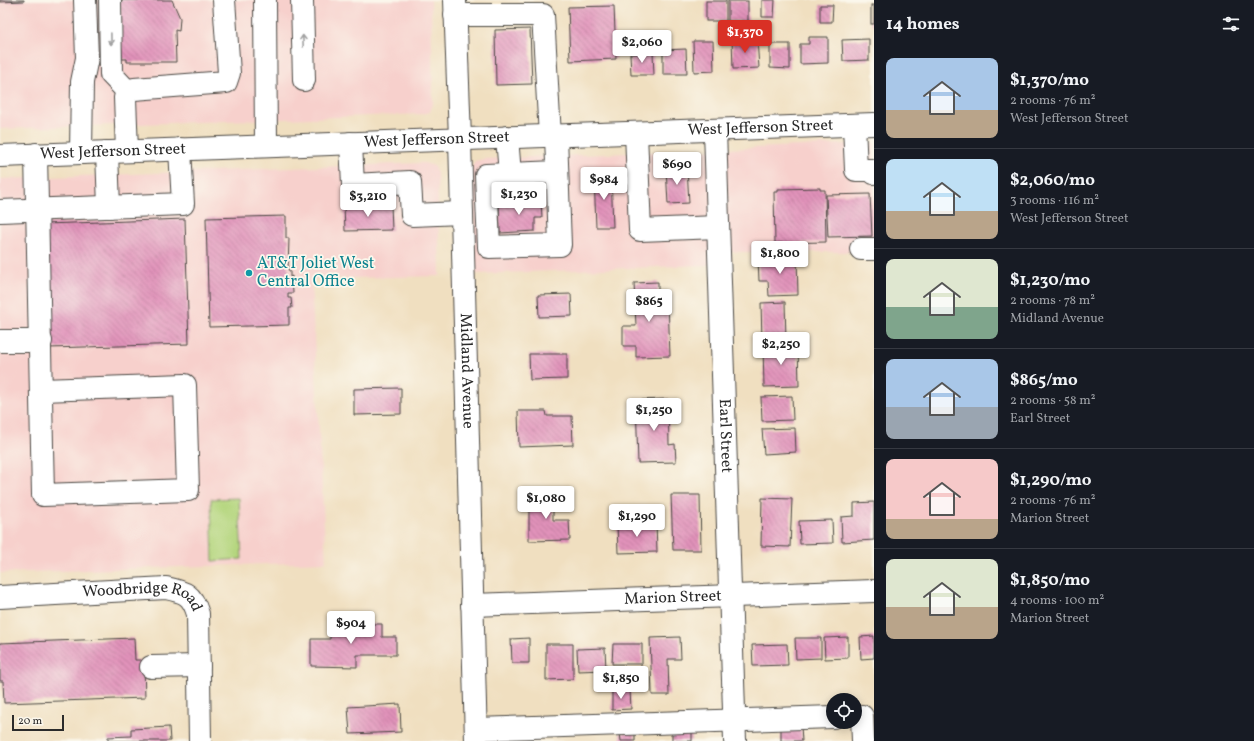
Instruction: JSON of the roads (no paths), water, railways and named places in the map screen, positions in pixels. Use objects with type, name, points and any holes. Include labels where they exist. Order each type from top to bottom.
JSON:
[{"type":"street","points":[[81,153],[82,82],[87,58],[86,0]]},
{"type":"street","points":[[110,0],[111,74],[127,91]]},
{"type":"street","points":[[127,91],[134,89],[226,82],[229,73],[224,0]]},
{"type":"street","points":[[265,0],[266,146]]},
{"type":"street","points":[[302,0],[304,80]]},
{"type":"street","points":[[455,8],[543,14],[557,172],[560,245],[463,248]]},
{"type":"street","name":"Midland Avenue","points":[[455,8],[460,139],[476,735]]},
{"type":"street","points":[[109,207],[127,91]]},
{"type":"street","points":[[864,124],[856,170],[874,170],[874,173]]},
{"type":"street","name":"West Jefferson Street","points":[[0,156],[864,124]]},
{"type":"street","name":"Earl Street","points":[[715,130],[734,731]]},
{"type":"street","points":[[636,133],[640,230],[718,227]]},
{"type":"street","points":[[507,137],[510,174]]},
{"type":"street","points":[[351,143],[353,185],[410,182],[412,215],[462,218],[488,222]]},
{"type":"street","points":[[0,211],[183,204],[180,149]]},
{"type":"street","points":[[36,154],[43,494],[188,490],[186,385],[42,390]]},
{"type":"street","points":[[489,247],[486,174],[557,172]]},
{"type":"street","points":[[461,190],[487,189]]},
{"type":"street","points":[[0,341],[41,341]]},
{"type":"street","name":"Woodbridge Road","points":[[0,597],[166,588],[183,592],[194,601],[198,614],[200,741]]},
{"type":"street","name":"Marion Street","points":[[472,605],[874,591]]},
{"type":"street","points":[[151,667],[199,666]]},
{"type":"street","points":[[863,741],[864,716]]},
{"type":"street","points":[[476,735],[734,731],[826,718]]},
{"type":"place","name":"AT&T Joliet West Central Office","points":[[249,273]]}]
